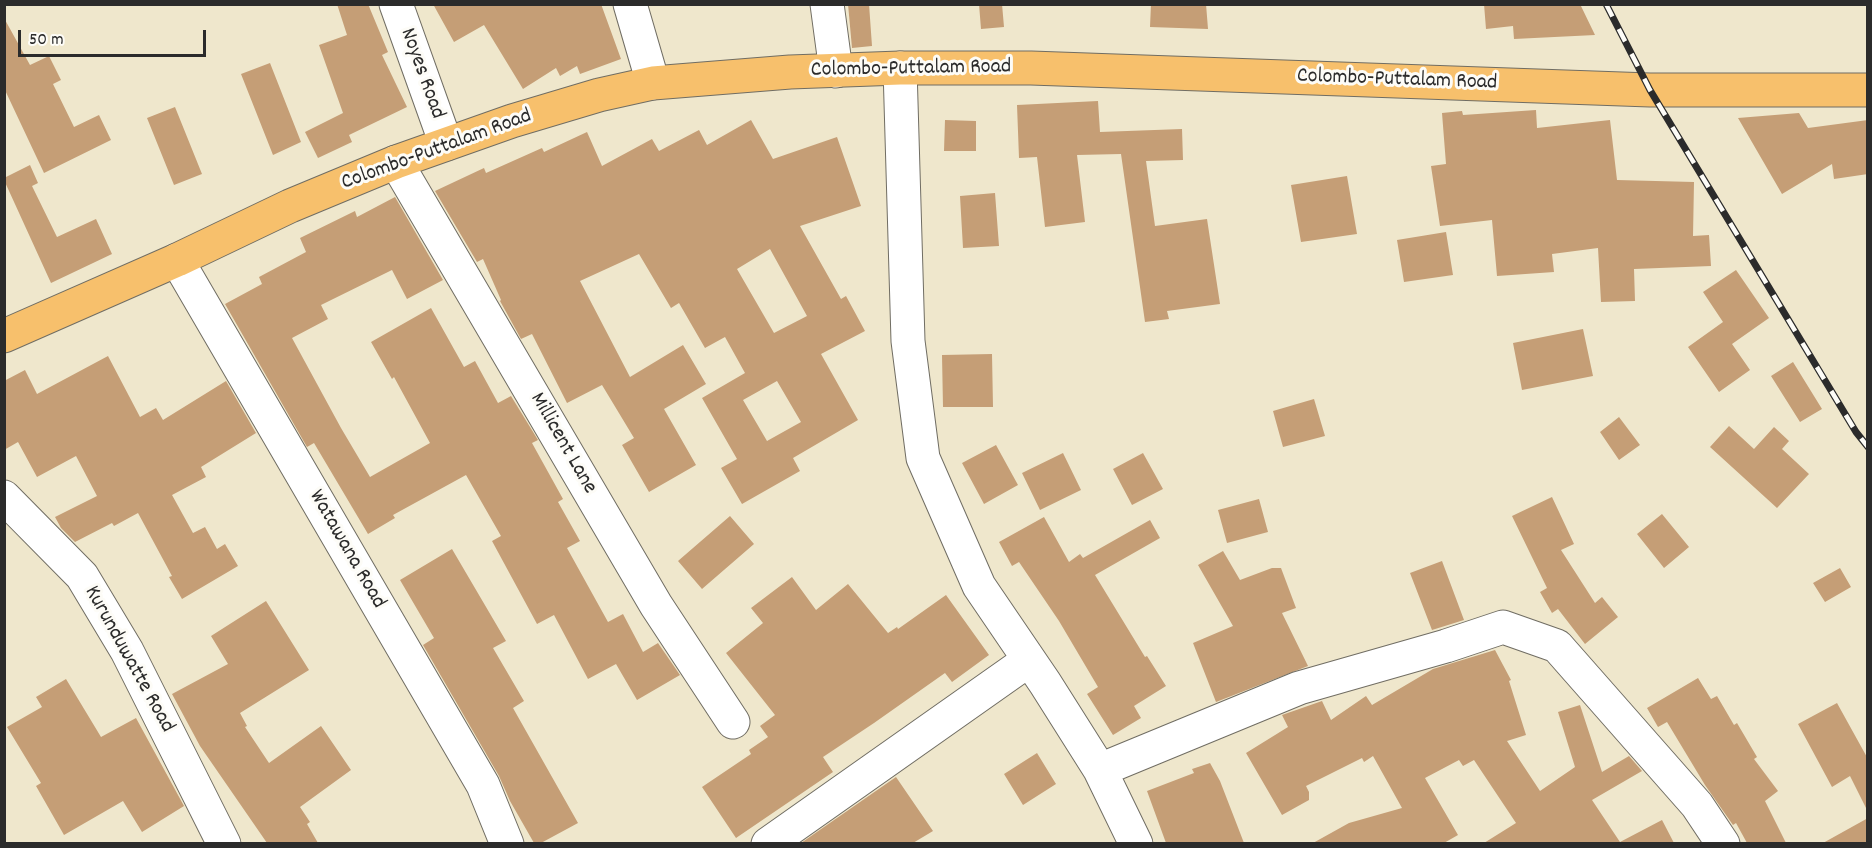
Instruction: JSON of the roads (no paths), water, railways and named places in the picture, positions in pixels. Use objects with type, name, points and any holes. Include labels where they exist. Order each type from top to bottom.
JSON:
[{"type":"highway","name":"Colombo-Puttalam Road","points":[[4,336],[177,260],[290,206],[396,162],[512,121],[588,98],[653,83],[709,77],[900,68],[1031,68],[1650,90],[1868,90]]},
{"type":"street","name":"Noyes Road","points":[[396,4],[446,144]]},
{"type":"street","points":[[630,4],[653,83]]},
{"type":"street","points":[[827,4],[836,71]]},
{"type":"street","points":[[900,68],[908,341],[923,458],[979,586],[1100,770],[1136,843]]},
{"type":"street","name":"Millicent Lane","points":[[396,162],[656,604],[733,722]]},
{"type":"street","name":"Watawana Road","points":[[177,260],[483,785],[507,843]]},
{"type":"street","name":"Kurunduwatte Road","points":[[4,497],[82,576],[127,651],[224,843]]},
{"type":"street","points":[[1100,770],[1299,688],[1446,646],[1503,627],[1557,646],[1697,806],[1723,843]]},
{"type":"street","points":[[768,843],[1029,660]]},
{"type":"railway","points":[[1606,4],[1650,90],[1856,432],[1868,447]]}]
